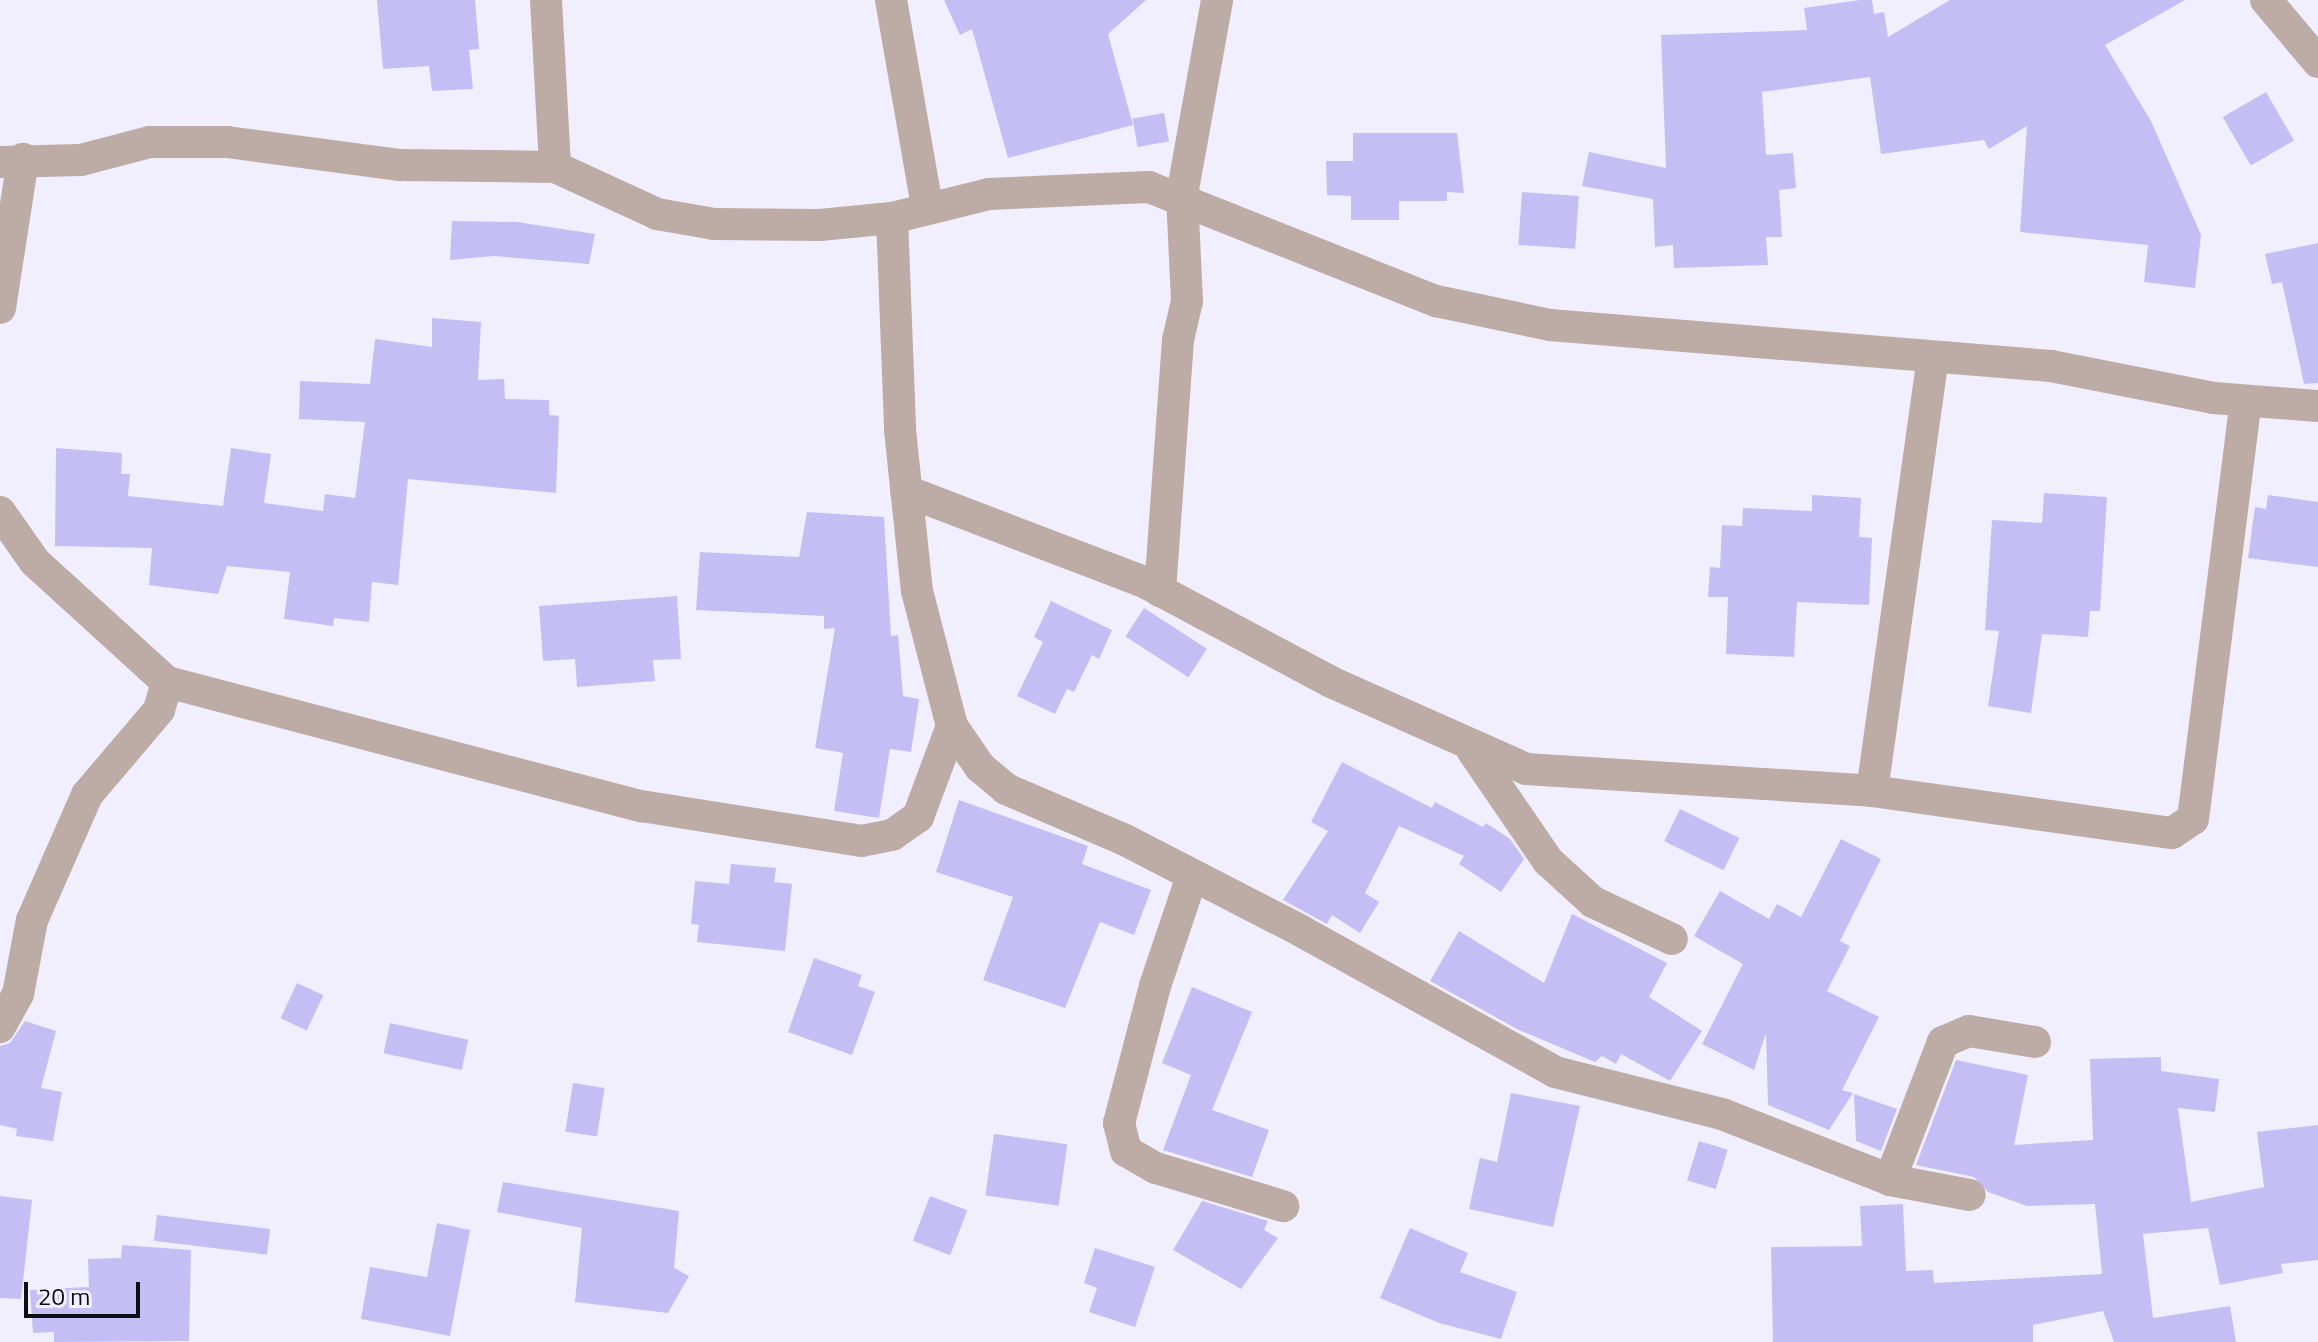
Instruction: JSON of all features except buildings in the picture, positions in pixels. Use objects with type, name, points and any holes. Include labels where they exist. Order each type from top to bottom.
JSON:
[{"type":"street","points":[[546,0],[555,167]]},
{"type":"street","points":[[891,0],[927,207]]},
{"type":"street","points":[[1160,591],[1178,340],[1187,301],[1182,195],[1217,0]]},
{"type":"street","points":[[2266,0],[2318,62]]},
{"type":"street","points":[[0,308],[12,161],[81,160],[150,142],[227,142],[400,165],[555,167],[657,214],[714,224],[892,218],[927,207],[1079,186],[1149,187],[1182,195],[1250,228],[1464,307],[1550,325],[2051,366],[2246,401],[2318,406]]},
{"type":"street","points":[[892,218],[906,491],[917,591],[952,726],[980,767],[1006,789],[1192,876],[1555,1072],[1722,1114],[1890,1180],[1970,1195]]},
{"type":"street","points":[[1872,791],[1933,358]]},
{"type":"street","points":[[906,491],[1028,533],[1160,591],[1472,750],[1526,769],[1872,791],[2149,833],[2172,833],[2193,819],[2246,401]]},
{"type":"street","points":[[0,512],[35,562],[167,682],[641,806],[861,841],[892,835],[918,817],[952,726]]},
{"type":"street","points":[[0,1027],[18,994],[32,920],[87,795],[159,710],[167,682]]},
{"type":"street","points":[[1472,750],[1548,861],[1593,902],[1672,939]]},
{"type":"street","points":[[1192,876],[1155,986],[1119,1123],[1126,1151],[1156,1168],[1283,1206]]},
{"type":"street","points":[[1890,1180],[1943,1042],[1969,1031],[2035,1042]]}]
